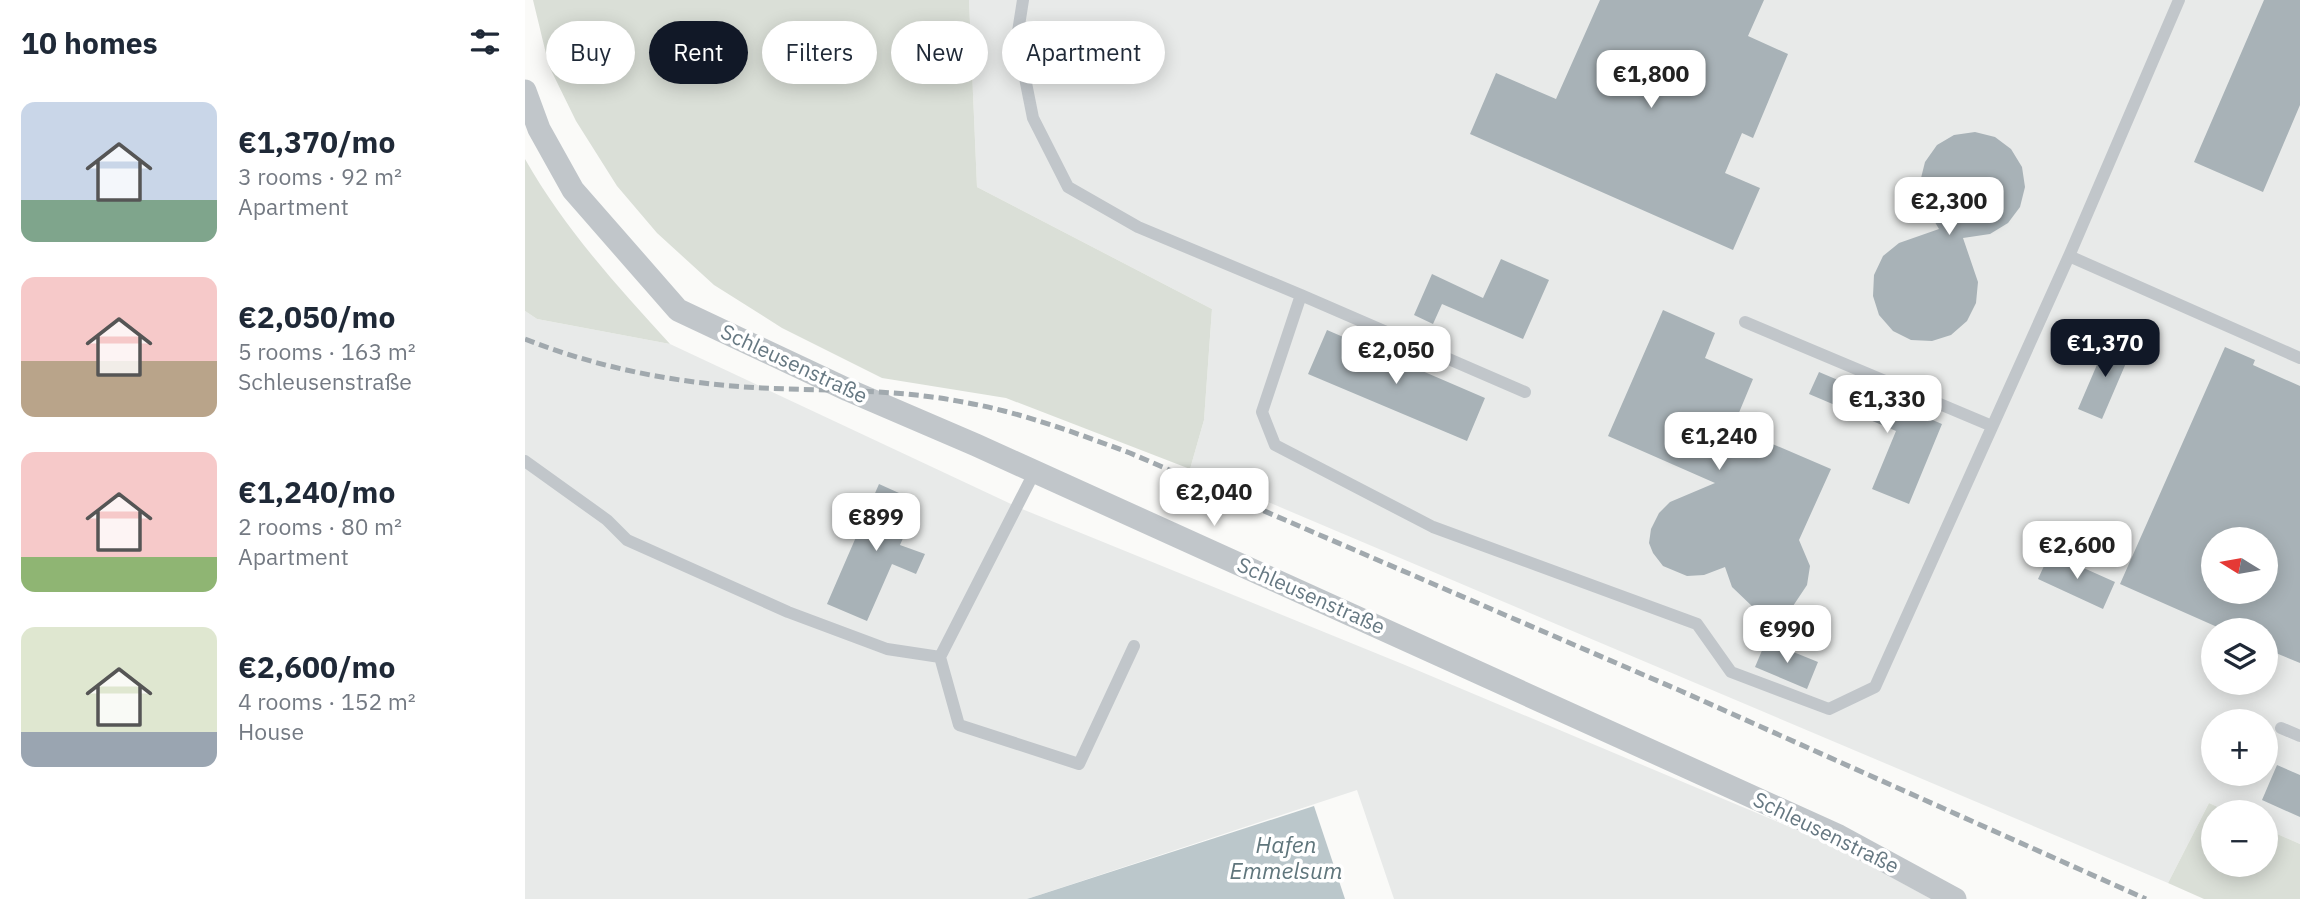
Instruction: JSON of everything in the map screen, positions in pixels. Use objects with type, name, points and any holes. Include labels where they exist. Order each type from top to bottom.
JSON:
[{"type":"street","name":"Schleusenstraße","points":[[525,91],[539,129],[573,190],[678,310],[848,390],[1035,471],[1839,836],[1955,899]]},
{"type":"lane","points":[[1024,0],[1017,38],[1033,118],[1068,187],[1138,228],[1525,392]]},
{"type":"lane","points":[[1301,295],[1262,412],[1275,445],[1346,479],[1433,527],[1697,624],[1731,672],[1829,709],[1875,687],[2069,256],[2179,0]]},
{"type":"lane","points":[[2069,256],[2300,358]]},
{"type":"lane","points":[[1745,322],[1992,426]]},
{"type":"lane","points":[[525,461],[607,520],[627,540],[788,612],[887,649],[940,657]]},
{"type":"lane","points":[[1035,471],[940,657],[959,725],[1079,764],[1134,646]]},
{"type":"lane","points":[[2281,728],[2300,736]]},
{"type":"shaded area","points":[[533,0],[969,0],[970,21],[891,21],[891,84],[973,84],[977,187],[1212,309],[1204,420],[1190,469],[1006,398],[882,378],[782,328],[714,285],[657,233],[617,186],[576,121],[558,84],[635,84],[635,21],[546,21],[546,54]]},
{"type":"shaded area","points":[[969,0],[2300,0],[2300,844],[2278,834],[2278,800],[2201,800],[2201,819],[2168,883],[1190,469],[1204,420],[1212,309],[977,187],[973,84],[988,84],[988,21],[970,21]]},
{"type":"shaded area","points":[[525,159],[574,233],[670,344],[537,319],[525,311]]},
{"type":"shaded area","points":[[525,311],[537,319],[670,344],[1022,509],[1405,665],[1835,846],[1931,899],[1394,899],[1357,790],[1027,899],[525,899]]},
{"type":"shaded area","points":[[2201,819],[2201,877],[2278,877],[2278,834],[2300,844],[2300,899],[2204,899],[2168,883]]},
{"type":"water","name":"Hafen Emmelsum","points":[[1314,806],[1345,899],[1027,899]]},
{"type":"building","points":[[1600,0],[1764,0],[1748,36],[1788,54],[1753,138],[1742,133],[1725,173],[1760,188],[1733,250],[1470,134],[1496,73],[1556,99]]},
{"type":"building","points":[[2264,0],[2300,0],[2300,105],[2263,192],[2194,162]]},
{"type":"building","points":[[1975,132],[1995,137],[2011,149],[2022,167],[2025,187],[2020,207],[2008,223],[1990,234],[1963,238],[1978,282],[1976,303],[1967,321],[1951,335],[1932,341],[1911,340],[1893,331],[1879,315],[1873,296],[1874,275],[1883,256],[1899,243],[1939,229],[1923,202],[1920,182],[1925,162],[1937,145],[1954,135]]},
{"type":"building","points":[[1501,259],[1549,280],[1523,339],[1442,304],[1433,324],[1414,315],[1432,274],[1483,298]]},
{"type":"building","points":[[1663,310],[1715,333],[1705,358],[1753,379],[1733,427],[1831,469],[1799,540],[1810,566],[1807,585],[1793,606],[1774,613],[1754,608],[1732,587],[1725,567],[1704,575],[1687,576],[1663,566],[1653,553],[1649,543],[1651,529],[1659,513],[1670,502],[1715,483],[1608,436]]},
{"type":"building","points":[[1327,330],[1485,398],[1467,441],[1308,374]]},
{"type":"building","points":[[2108,339],[2132,349],[2102,419],[2078,409]]},
{"type":"building","points":[[2225,347],[2255,360],[2253,365],[2300,386],[2300,663],[2278,654],[2278,618],[2201,620],[2120,584]]},
{"type":"building","points":[[1819,372],[1942,424],[1909,504],[1872,489],[1896,431],[1809,394]]},
{"type":"building","points":[[879,484],[919,502],[900,545],[925,554],[916,574],[892,564],[867,621],[827,604]]},
{"type":"building","points":[[2050,553],[2115,582],[2103,609],[2038,579]]},
{"type":"building","points":[[1766,641],[1818,662],[1807,689],[1755,667]]},
{"type":"building","points":[[2278,765],[2300,775],[2300,817],[2278,807],[2278,800],[2262,800],[2268,786],[2278,786]]},
{"type":"railway","points":[[525,339],[612,367],[671,379],[732,386],[938,398],[1006,411],[1068,431],[1130,453],[1681,691],[2146,899]]}]
